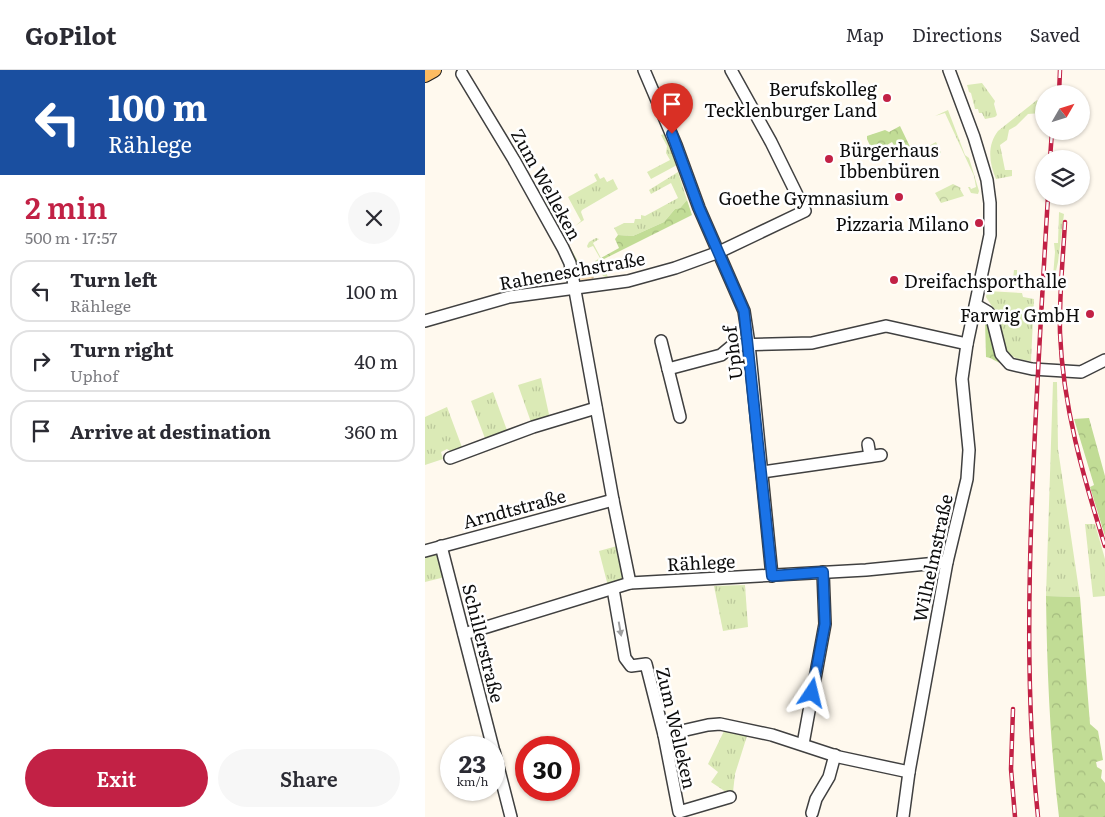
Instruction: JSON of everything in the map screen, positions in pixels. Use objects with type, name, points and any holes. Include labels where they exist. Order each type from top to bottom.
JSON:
[{"type":"main road","points":[[425,75],[434,70]]},
{"type":"street","name":"Uphof","points":[[643,70],[676,145],[699,208],[744,311],[749,344],[772,576]]},
{"type":"street","name":"Raheneschstraße","points":[[425,321],[509,297],[628,281],[675,268],[719,252],[805,211],[771,142],[731,70]]},
{"type":"street","name":"Wilhelmstraße","points":[[903,817],[909,772],[947,562],[967,479],[969,450],[962,379],[967,344],[990,235],[990,203],[987,180],[974,137],[949,70]]},
{"type":"street","name":"Zum Welleken","points":[[462,74],[514,160],[570,263],[630,583]]},
{"type":"street","points":[[976,305],[988,312],[992,318],[1001,354],[1010,364],[1032,369],[1081,372],[1105,360]]},
{"type":"street","points":[[668,370],[721,355],[733,344],[812,343],[886,326],[967,344]]},
{"type":"street","points":[[661,341],[680,417]]},
{"type":"street","points":[[450,458],[533,427],[596,408]]},
{"type":"street","points":[[762,472],[876,456],[868,444]]},
{"type":"street","name":"Arndtstraße","points":[[425,551],[613,500]]},
{"type":"street","name":"Schillerstraße","points":[[441,546],[490,736]]},
{"type":"street","name":"Rählege","points":[[464,634],[630,583],[772,576],[947,562]]},
{"type":"street","points":[[803,744],[825,624],[823,572]]},
{"type":"street","name":"Zum Welleken","points":[[613,589],[625,658],[631,666],[646,664],[664,735],[679,812],[730,798]]},
{"type":"street","points":[[664,735],[720,724],[772,735],[835,755],[909,772]]},
{"type":"street","points":[[813,813],[816,799],[829,777],[835,755]]},
{"type":"street","name":"Schillerstraße","points":[[505,794],[511,817]]},
{"type":"green space","points":[[982,83],[995,101],[997,115],[995,117],[985,119],[978,109],[975,109],[967,85]]},
{"type":"green space","points":[[1035,102],[1035,113],[1028,114],[1009,130],[1007,140],[1000,145],[1005,170],[1012,170],[1012,176],[996,179],[990,154],[994,136]]},
{"type":"green space","points":[[948,110],[965,155],[969,158],[979,191],[978,194],[971,193],[968,187],[971,189],[976,187],[974,176],[945,113],[935,116]]},
{"type":"green space","points":[[900,126],[914,155],[907,158],[902,149],[905,147],[905,143],[902,141],[895,147],[892,142],[882,149],[880,146],[872,150],[867,136],[885,130],[889,132]]},
{"type":"green space","points":[[664,134],[677,165],[651,179],[647,172],[670,160],[666,153],[667,146],[661,135]]},
{"type":"green space","points":[[936,142],[941,153],[932,157],[927,147]]},
{"type":"green space","points":[[678,172],[687,200],[680,208],[675,209],[664,222],[633,236],[618,235],[614,228],[624,223],[634,223],[635,219],[641,219],[641,215],[645,216],[678,198],[671,183],[651,194],[649,190]]},
{"type":"green space","points":[[597,173],[600,179],[604,177],[607,182],[613,179],[618,189],[582,210],[584,220],[575,226],[581,221],[568,197],[597,181],[594,175]]},
{"type":"green space","points":[[953,184],[961,188],[964,196],[941,203],[935,193]]},
{"type":"green space","points":[[547,200],[551,200],[554,203],[548,207],[582,269],[577,270],[544,203]]},
{"type":"green space","points":[[687,200],[692,215],[602,260],[601,258],[619,248],[615,239],[618,235],[633,236],[664,222],[675,209],[680,208]]},
{"type":"green space","points":[[1059,212],[1064,214],[1058,262],[1052,289],[1054,243],[1058,243]]},
{"type":"green space","points":[[596,238],[599,239],[593,243],[602,260],[608,278],[603,276],[595,261],[600,258],[593,246],[588,248],[587,246],[589,242]]},
{"type":"green space","points":[[1014,270],[1017,270],[1017,285],[1013,288],[1001,288],[1001,286],[1010,286]]},
{"type":"green space","points":[[987,291],[1022,293],[1023,297],[1034,299],[1031,361],[1012,356],[1008,352],[1005,347],[998,317],[986,297]]},
{"type":"green space","points":[[980,316],[984,316],[987,319],[994,353],[1000,363],[986,357],[985,321]]},
{"type":"green space","points":[[541,378],[550,419],[532,425],[518,385]]},
{"type":"green space","points":[[1053,382],[1057,382],[1058,449],[1080,597],[1046,596]]},
{"type":"green space","points":[[493,392],[508,433],[486,441],[471,401]]},
{"type":"green space","points":[[447,407],[463,450],[452,452],[447,449],[441,452],[443,459],[425,465],[425,417]]},
{"type":"green space","points":[[1089,418],[1105,476],[1105,536],[1090,487],[1094,485],[1074,419]]},
{"type":"green space","points":[[1085,524],[1095,524],[1105,559],[1105,596],[1093,597]]},
{"type":"green space","points":[[617,546],[624,580],[608,586],[599,551]]},
{"type":"green space","points":[[434,554],[439,556],[445,577],[425,582],[425,556]]},
{"type":"green space","points":[[745,585],[748,627],[723,631],[714,586]]},
{"type":"green space","points":[[1046,596],[1080,597],[1090,724],[1098,731],[1103,760],[1096,762],[1097,767],[1102,770],[1101,778],[1105,783],[1105,817],[1059,817],[1049,707]]},
{"type":"green space","points":[[724,731],[747,736],[735,774],[733,792],[726,792],[711,782],[718,772],[708,764]]},
{"type":"sand","points":[[589,268],[594,277],[593,280],[581,281],[577,270],[582,269],[583,271]]},
{"type":"railway","points":[[1059,85],[1060,70]]},
{"type":"railway","points":[[1051,140],[1051,150]]},
{"type":"railway","points":[[1038,817],[1030,698],[1030,578],[1035,423],[1047,205]]},
{"type":"railway","points":[[1065,222],[1060,319],[1065,388],[1075,441],[1105,546]]},
{"type":"railway","points":[[1013,709],[1011,769],[1015,817]]},
{"type":"place","name":"Berufskolleg Tecklenburger Land","points":[[887,98]]},
{"type":"place","name":"Bürgerhaus Ibbenbüren","points":[[829,159]]},
{"type":"place","name":"Goethe Gymnasium","points":[[899,197]]},
{"type":"place","name":"Pizzaria Milano","points":[[979,223]]},
{"type":"place","name":"Dreifachsporthalle","points":[[894,280]]},
{"type":"place","name":"Farwig GmbH","points":[[1090,314]]},
{"type":"route","points":[[672,134],[699,208],[744,311],[749,344],[772,576],[823,572],[825,624],[812,693]]}]
